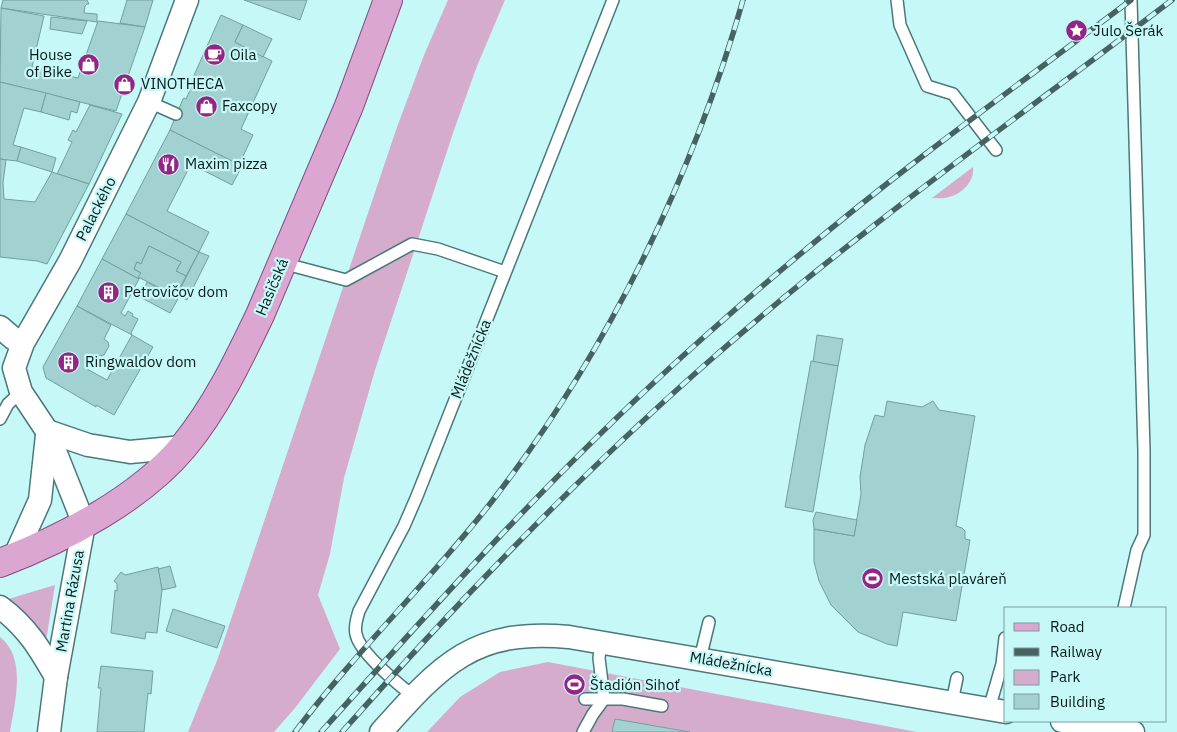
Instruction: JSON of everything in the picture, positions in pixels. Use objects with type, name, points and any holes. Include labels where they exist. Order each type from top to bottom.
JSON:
[{"type":"main road","name":"Hasičská","points":[[7,560],[84,524],[146,484],[183,447],[211,409],[244,349],[282,263],[349,106],[388,0]]},
{"type":"street","name":"Palackého","points":[[84,524],[47,431],[20,389],[14,368],[23,343],[70,261],[149,102],[186,0]]},
{"type":"street","points":[[7,560],[40,500],[47,431],[88,445],[130,452],[183,447]]},
{"type":"street","name":"Martina Rázusa","points":[[49,732],[56,678],[84,524]]},
{"type":"street","name":"Martina Rázusa","points":[[0,607],[13,616],[39,646],[56,678]]},
{"type":"street","name":"Mládežnícka","points":[[381,732],[413,696],[440,670],[460,656],[478,647],[502,639],[547,635],[601,642],[997,710]]},
{"type":"street","points":[[1068,722],[1133,732]]},
{"type":"lane","name":"Mládežnícka","points":[[413,696],[371,658],[356,635],[359,611],[404,526],[417,496],[612,0]]},
{"type":"lane","points":[[897,0],[900,25],[927,86],[953,94],[996,150]]},
{"type":"lane","points":[[1124,607],[1137,550],[1144,535],[1144,451],[1131,0]]},
{"type":"lane","points":[[149,102],[176,114]]},
{"type":"lane","points":[[282,263],[346,280],[412,244],[438,249],[505,272]]},
{"type":"lane","points":[[0,419],[8,404],[20,389]]},
{"type":"lane","points":[[700,659],[709,622]]},
{"type":"lane","points":[[583,732],[604,699],[599,658],[601,642]]},
{"type":"lane","points":[[997,710],[1004,647]]},
{"type":"lane","points":[[952,702],[957,678]]},
{"type":"lane","points":[[585,699],[623,700],[662,706]]},
{"type":"green space","points":[[448,0],[505,0],[477,66],[454,130],[375,370],[344,478],[330,554],[318,595],[340,649],[274,732],[188,732],[218,658],[397,127],[424,55]]},
{"type":"green space","points":[[973,167],[970,182],[963,190],[947,198],[932,198]]},
{"type":"green space","points":[[55,585],[46,641],[5,600]]},
{"type":"green space","points":[[0,637],[14,656],[16,668],[16,694],[10,732],[0,732]]},
{"type":"green space","name":"Štadión Sihoť","points":[[548,662],[917,732],[427,732],[460,697],[500,672]]},
{"type":"building","points":[[3,0],[87,0],[89,4],[85,6],[84,13],[97,14],[97,22],[1,8]]},
{"type":"building","points":[[127,0],[153,0],[145,27],[120,23]]},
{"type":"building","points":[[244,0],[307,0],[300,20]]},
{"type":"building","points":[[1,8],[44,16],[32,67],[78,78],[98,21],[145,27],[116,111],[0,82]]},
{"type":"building","points":[[221,15],[243,25],[235,42],[272,61],[241,129],[253,135],[239,165],[170,130],[183,99],[186,99],[192,86],[190,85],[191,82]]},
{"type":"building","points":[[51,17],[87,21],[82,34],[50,29]]},
{"type":"building","points":[[243,25],[272,39],[263,57],[235,42]]},
{"type":"building","points":[[0,82],[46,93],[41,112],[24,108],[13,145],[21,147],[17,161],[0,159]]},
{"type":"building","points":[[46,93],[80,102],[77,113],[71,111],[69,120],[41,112]]},
{"type":"building","points":[[90,105],[122,114],[89,184],[57,174],[72,142],[68,140],[73,130],[76,132]]},
{"type":"building","points":[[170,130],[242,166],[232,185],[191,164],[167,211],[209,232],[199,252],[126,214]]},
{"type":"building","points":[[21,147],[56,158],[52,172],[17,161]]},
{"type":"building","points":[[0,159],[6,160],[3,183],[4,199],[35,202],[52,172],[89,184],[47,264],[0,257]]},
{"type":"building","points":[[126,214],[199,252],[186,276],[176,271],[181,262],[149,246],[141,264],[137,262],[134,269],[141,273],[139,279],[102,259]]},
{"type":"building","points":[[149,246],[181,262],[176,271],[186,276],[176,296],[138,277],[141,273],[134,269],[137,262],[141,264]]},
{"type":"building","points":[[199,252],[209,256],[187,300],[177,295]]},
{"type":"building","name":"Petrovičov dom","points":[[102,259],[139,279],[121,313],[125,316],[128,311],[138,319],[131,333],[132,335],[77,306]]},
{"type":"building","points":[[147,282],[178,299],[170,313],[140,297]]},
{"type":"building","name":"Ringwaldov dom","points":[[77,306],[111,325],[104,339],[108,342],[109,346],[104,355],[96,354],[87,369],[107,380],[132,335],[153,347],[114,415],[96,405],[96,407],[46,378],[43,367]]},
{"type":"building","points":[[817,335],[843,339],[838,366],[813,362]]},
{"type":"building","points":[[811,361],[838,366],[813,512],[785,507]]},
{"type":"building","points":[[887,401],[922,407],[933,401],[939,410],[975,416],[956,526],[965,531],[965,539],[970,540],[956,621],[903,612],[897,646],[858,632],[831,605],[819,581],[814,562],[814,529],[854,536],[861,494],[860,477],[865,445],[875,415],[884,417]]},
{"type":"building","points":[[816,512],[857,520],[854,536],[814,529],[813,520]]},
{"type":"building","points":[[170,566],[176,587],[162,590],[158,569]]},
{"type":"building","points":[[158,567],[162,590],[157,633],[146,632],[145,639],[111,633],[115,590],[117,591],[117,584],[114,581],[121,572],[125,575]]},
{"type":"building","points":[[173,609],[225,626],[217,648],[166,631]]},
{"type":"building","points":[[101,666],[153,671],[151,694],[148,693],[144,732],[97,732],[101,688],[98,688]]},
{"type":"building","points":[[615,719],[690,732],[612,732]]},
{"type":"railway","points":[[295,732],[318,702],[469,530],[534,443],[573,385],[609,324],[642,262],[672,198],[722,67],[743,0]]},
{"type":"railway","points":[[321,732],[506,529],[653,383],[785,267],[868,199],[1131,0]]},
{"type":"railway","points":[[342,732],[522,538],[617,445],[715,356],[883,218],[1172,0]]},
{"type":"place","name":"Julo Šerák","points":[[1077,31]]},
{"type":"place","name":"Oila","points":[[214,55]]},
{"type":"place","name":"House of Bike","points":[[88,64]]},
{"type":"place","name":"VINOTHECA","points":[[125,84]]},
{"type":"place","name":"Faxcopy","points":[[206,106]]},
{"type":"place","name":"Maxim pizza","points":[[169,164]]},
{"type":"place","name":"Petrovičov dom","points":[[108,292]]},
{"type":"place","name":"Ringwaldov dom","points":[[69,362]]},
{"type":"place","name":"Mestská plaváreň","points":[[873,579]]},
{"type":"place","name":"Štadión Sihoť","points":[[574,685]]}]
